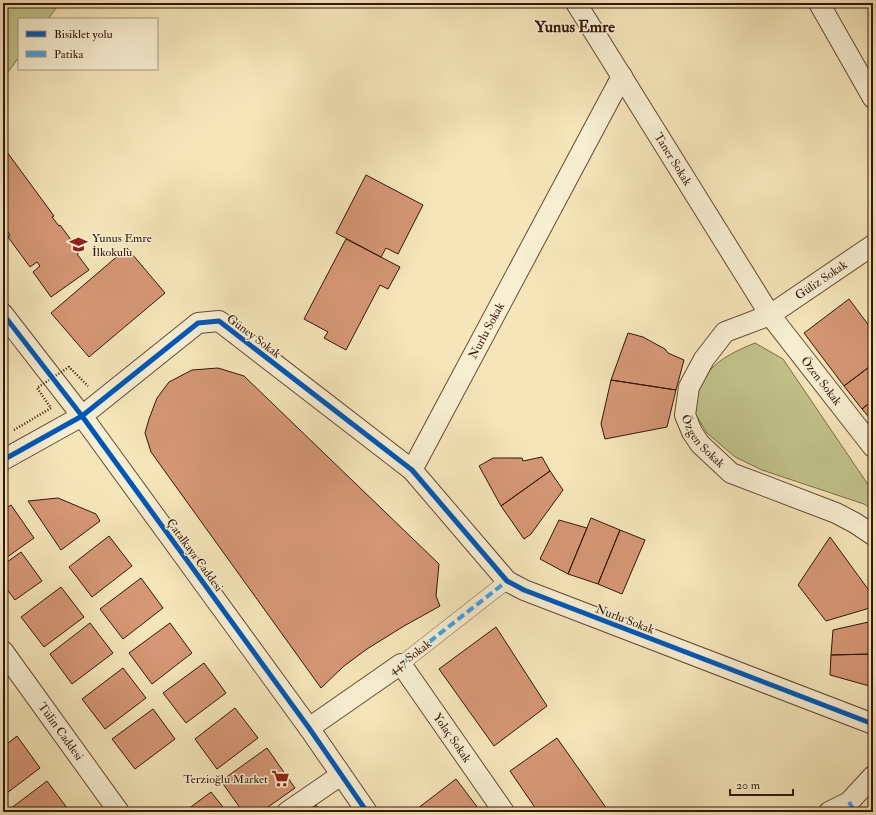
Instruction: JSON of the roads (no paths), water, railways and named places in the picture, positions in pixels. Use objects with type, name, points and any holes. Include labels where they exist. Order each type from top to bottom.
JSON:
[{"type":"street","name":"Taner Sokak","points":[[576,3],[770,315]]},
{"type":"street","points":[[820,3],[873,98]]},
{"type":"street","name":"Nurlu Sokak","points":[[622,76],[412,470],[507,581],[524,590],[873,724]]},
{"type":"street","name":"Güliz Sokak","points":[[770,315],[873,245]]},
{"type":"street","name":"Çatalkaya Caddesi","points":[[3,314],[82,416],[309,728],[367,812]]},
{"type":"street","name":"Özen Sokak","points":[[770,315],[873,447]]},
{"type":"street","name":"Özgen Sokak","points":[[770,315],[725,332],[704,359],[688,387],[685,416],[692,432],[700,444],[731,473],[836,513],[873,535]]},
{"type":"street","name":"Güney Sokak","points":[[3,460],[82,416],[198,323],[219,321],[412,470]]},
{"type":"street","name":"447 Sokak","points":[[309,728],[401,664],[507,581]]},
{"type":"street","name":"Tülin Caddesi","points":[[3,651],[116,811]]},
{"type":"street","name":"Yolaç Sokak","points":[[401,664],[504,812]]},
{"type":"street","points":[[287,812],[341,776]]},
{"type":"street","points":[[829,812],[852,807],[873,776]]},
{"type":"place","name":"Yunus Emre İlkokulu","points":[[79,245]]},
{"type":"place","name":"Terzioğlu Market","points":[[281,779]]},
{"type":"district","name":"Yunus Emre","points":[[575,26]]}]
